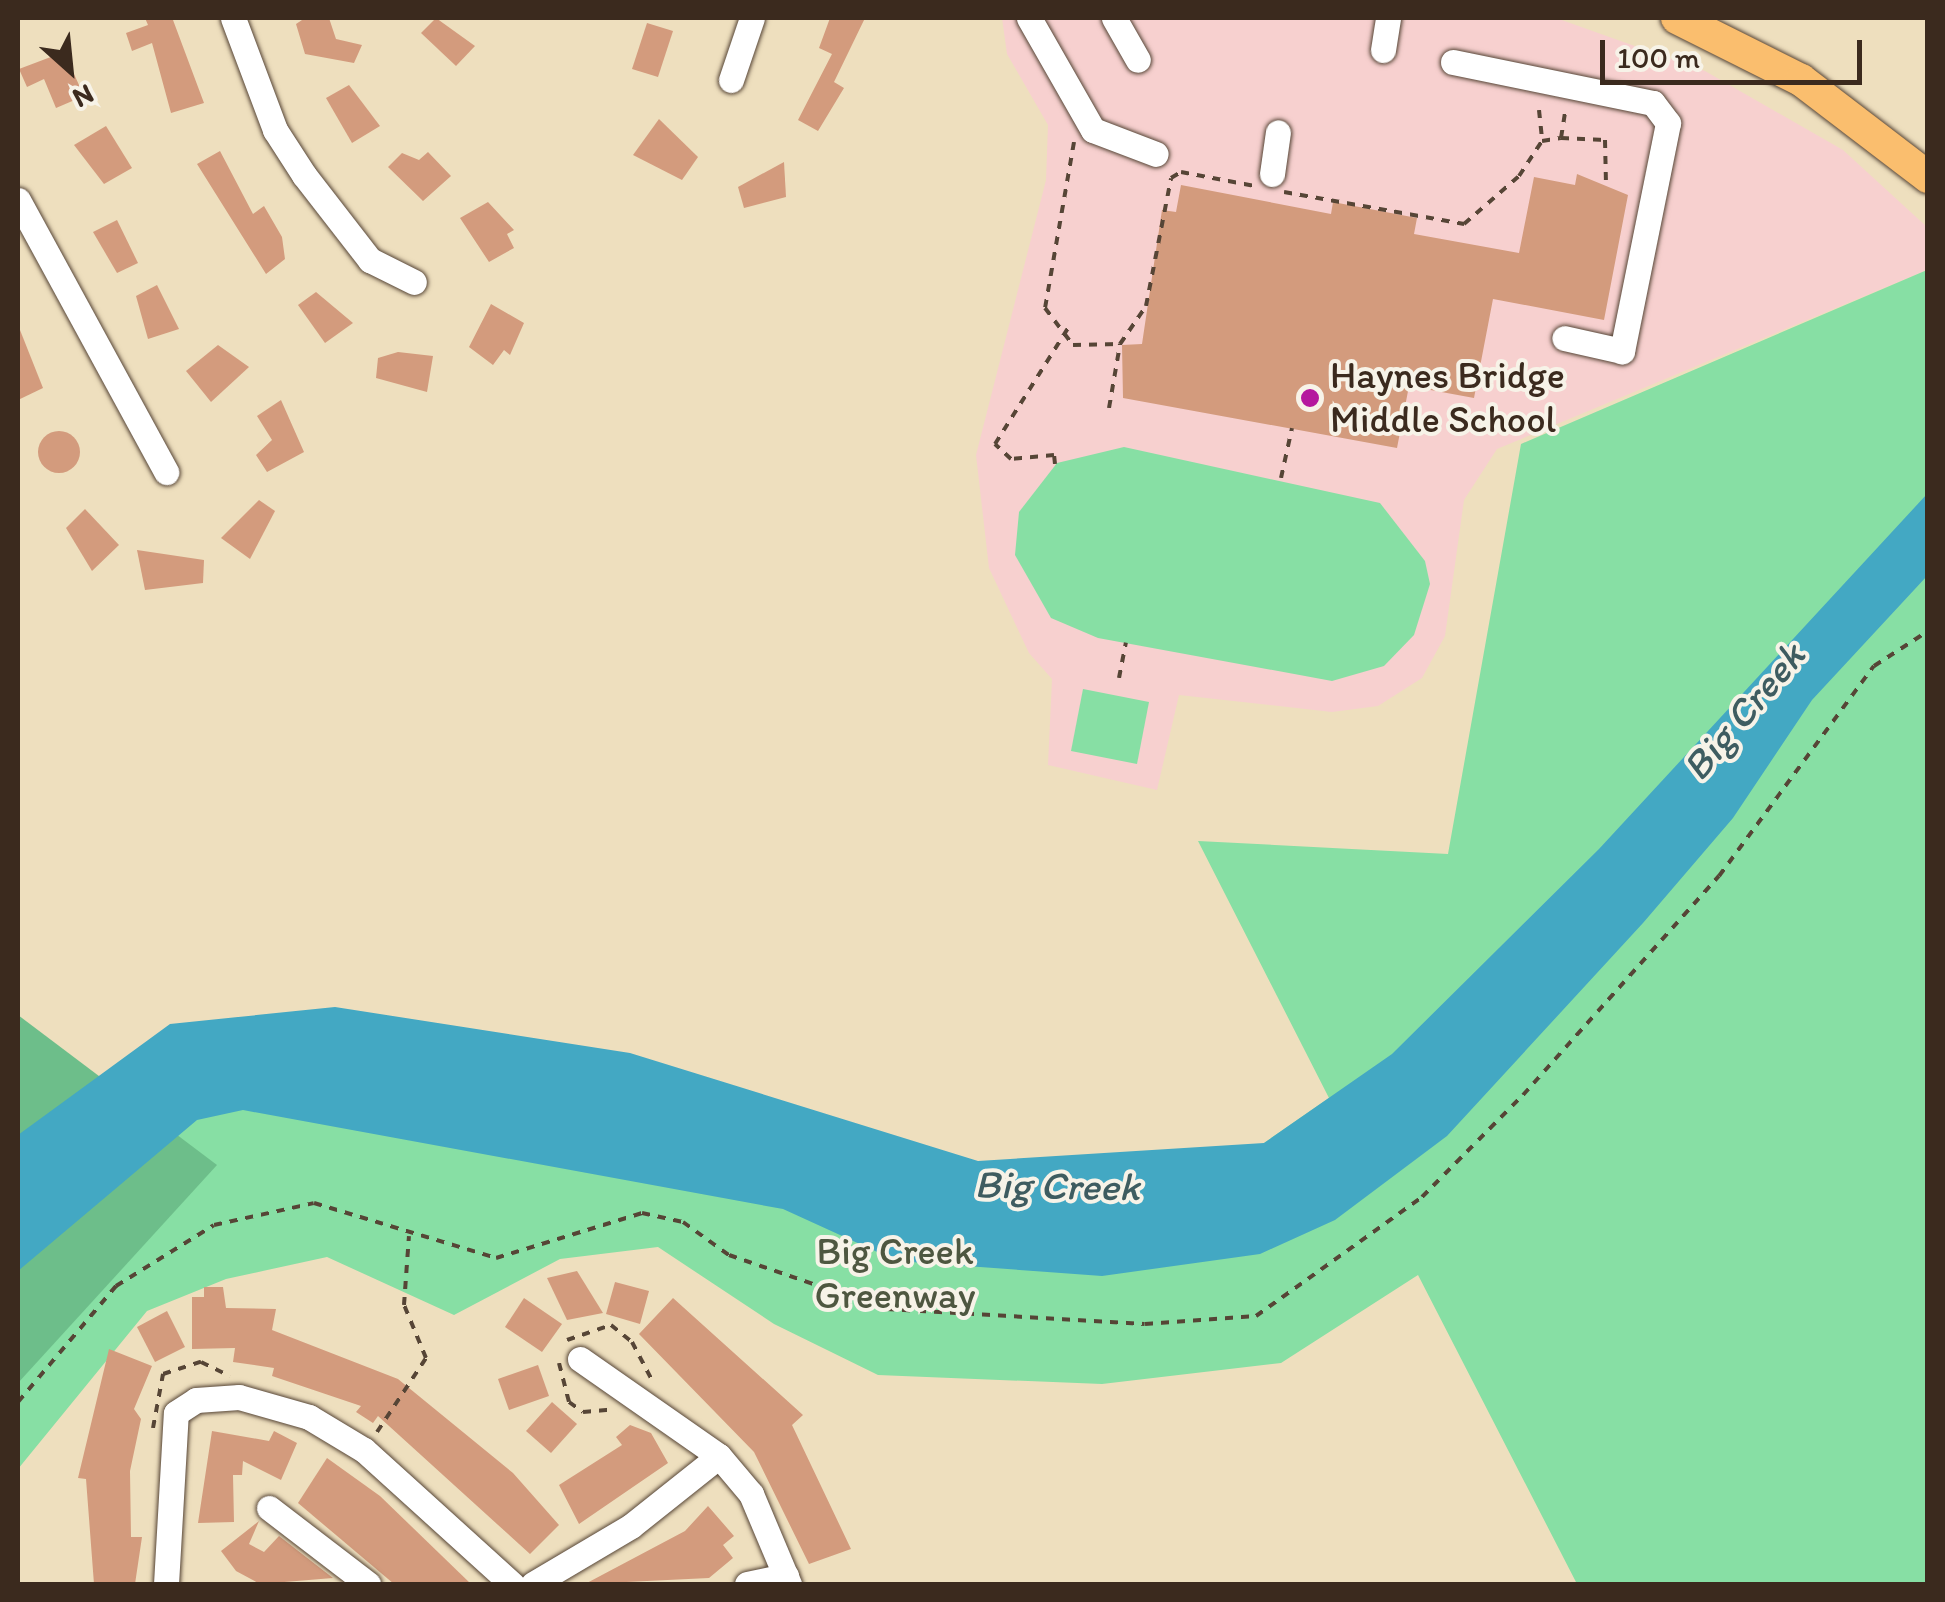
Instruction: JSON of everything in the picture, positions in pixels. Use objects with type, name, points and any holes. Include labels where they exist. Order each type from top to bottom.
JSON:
[{"type":"main road","points":[[1677,18],[1801,80],[1928,177]]},
{"type":"street","points":[[233,18],[275,130],[304,175],[370,260],[414,282]]},
{"type":"street","points":[[731,80],[752,18]]},
{"type":"street","points":[[1029,18],[1093,130],[1156,154]]},
{"type":"street","points":[[1114,18],[1138,60]]},
{"type":"street","points":[[1383,50],[1389,18]]},
{"type":"street","points":[[1453,62],[1653,104],[1668,122],[1622,351],[1564,338]]},
{"type":"street","points":[[1272,174],[1278,132]]},
{"type":"street","points":[[18,200],[166,472]]},
{"type":"street","points":[[580,1359],[719,1456],[751,1494],[787,1580],[746,1584]]},
{"type":"street","points":[[170,1583],[176,1413],[196,1400],[239,1397],[309,1417],[364,1450],[512,1584]]},
{"type":"street","points":[[534,1584],[632,1526],[719,1456]]},
{"type":"street","points":[[269,1508],[368,1584]]},
{"type":"path","points":[[1561,138],[1568,96]]},
{"type":"path","points":[[1539,110],[1542,141]]},
{"type":"path","points":[[1073,126],[1044,294],[1062,338],[1093,350],[1120,344]]},
{"type":"path","points":[[1109,408],[1120,344],[1146,306],[1171,178],[1181,172],[1450,225],[1486,209],[1542,141],[1605,140],[1606,183]]},
{"type":"path","points":[[1055,464],[1054,455],[1011,459],[995,444],[1068,328]]},
{"type":"path","points":[[1281,478],[1292,428]]},
{"type":"path","points":[[18,1402],[116,1286],[214,1225],[314,1203],[408,1236],[496,1258],[642,1213],[683,1222],[729,1255],[886,1309],[1145,1324],[1256,1316],[1422,1197],[1511,1108],[1719,876],[1874,666],[1928,631]]},
{"type":"path","points":[[1119,678],[1126,644]]},
{"type":"path","points":[[373,1438],[426,1358],[404,1304],[408,1236]]},
{"type":"path","points":[[632,1406],[582,1412],[569,1402],[558,1366],[571,1336],[611,1326],[658,1386]]},
{"type":"path","points":[[156,1435],[153,1394],[163,1374],[201,1362],[242,1384]]},
{"type":"path","points":[[360,1430],[388,1449]]},
{"type":"shaded area","name":"Haynes Bridge Middle School","points":[[1002,18],[1556,18],[1705,71],[1843,150],[1927,227],[1927,270],[1497,449],[1464,500],[1445,636],[1422,678],[1378,706],[1332,712],[1179,695],[1157,790],[1048,765],[1052,679],[1029,653],[989,568],[976,455],[1046,180],[1048,125],[1007,54]]},
{"type":"green space","name":"Big Creek Greenway","points":[[1927,270],[1927,1584],[1577,1584],[1418,1275],[1281,1363],[1102,1384],[878,1375],[774,1324],[658,1247],[560,1259],[454,1315],[327,1257],[226,1279],[147,1311],[18,1469],[18,1246],[115,1155],[260,1085],[1114,1237],[1264,1143],[1329,1098],[1198,841],[1448,854],[1521,444]]},
{"type":"green space","points":[[1124,447],[1380,503],[1425,561],[1430,584],[1414,635],[1384,666],[1332,681],[1098,638],[1051,618],[1015,555],[1019,512],[1057,463]]},
{"type":"green space","points":[[1083,689],[1149,702],[1137,764],[1071,751]]},
{"type":"green space","points":[[18,1015],[217,1165],[18,1383]]},
{"type":"water","name":"Big Creek","points":[[1927,494],[1927,576],[1812,700],[1733,818],[1643,923],[1447,1136],[1335,1220],[1260,1254],[1102,1276],[897,1261],[783,1209],[243,1110],[197,1120],[18,1271],[18,1135],[170,1024],[335,1007],[630,1053],[978,1161],[1264,1143],[1392,1054],[1599,849]]},
{"type":"building","points":[[145,18],[173,20],[204,103],[171,113],[152,43],[132,51],[126,33],[148,25]]},
{"type":"building","points":[[305,18],[329,18],[336,39],[362,45],[354,63],[305,54],[296,24]]},
{"type":"building","points":[[436,18],[475,46],[456,66],[421,33]]},
{"type":"building","points":[[830,18],[865,18],[834,82],[844,88],[818,131],[798,120],[832,54],[819,48]]},
{"type":"building","points":[[647,23],[673,31],[658,77],[632,69]]},
{"type":"building","points":[[64,52],[84,96],[56,108],[44,79],[27,87],[19,69]]},
{"type":"building","points":[[349,85],[380,126],[352,143],[326,98]]},
{"type":"building","points":[[659,119],[698,157],[682,180],[633,155]]},
{"type":"building","points":[[106,126],[132,168],[104,184],[74,145]]},
{"type":"building","points":[[220,151],[253,214],[264,206],[282,237],[285,259],[266,274],[197,164]]},
{"type":"building","points":[[428,152],[451,176],[423,201],[388,167],[402,153],[419,160]]},
{"type":"building","points":[[784,162],[786,197],[744,208],[738,187]]},
{"type":"building","points":[[1577,174],[1628,195],[1604,320],[1493,299],[1474,398],[1409,386],[1397,448],[1123,398],[1122,345],[1142,344],[1162,210],[1176,212],[1181,185],[1331,214],[1333,202],[1417,218],[1414,234],[1519,253],[1534,177],[1575,185]]},
{"type":"building","points":[[488,202],[514,230],[507,234],[514,248],[489,262],[460,218]]},
{"type":"building","points":[[117,220],[138,263],[117,273],[93,232]]},
{"type":"building","points":[[157,285],[179,329],[148,339],[136,296]]},
{"type":"building","points":[[316,292],[353,323],[325,343],[298,305]]},
{"type":"building","points":[[491,304],[524,323],[510,355],[504,350],[493,365],[469,347]]},
{"type":"building","points":[[18,325],[43,388],[18,400]]},
{"type":"building","points":[[218,345],[249,367],[211,402],[186,371]]},
{"type":"building","points":[[398,352],[433,356],[427,392],[376,378],[378,358]]},
{"type":"building","points":[[281,400],[304,452],[267,472],[256,455],[272,440],[257,416]]},
{"type":"building","points":[[59,431],[74,437],[80,452],[74,467],[59,473],[44,467],[38,452],[44,437]]},
{"type":"building","points":[[259,500],[275,511],[250,559],[221,538]]},
{"type":"building","points":[[85,509],[119,545],[92,571],[66,528]]},
{"type":"building","points":[[137,550],[204,560],[203,583],[145,590]]},
{"type":"building","points":[[577,1271],[603,1313],[567,1320],[547,1278]]},
{"type":"building","points":[[615,1282],[649,1291],[640,1324],[606,1314]]},
{"type":"building","points":[[204,1287],[223,1287],[226,1308],[276,1309],[272,1330],[398,1379],[513,1473],[559,1525],[530,1554],[378,1416],[373,1423],[356,1412],[361,1406],[272,1376],[274,1368],[233,1362],[235,1348],[192,1349],[192,1297],[204,1297]]},
{"type":"building","points":[[524,1298],[562,1324],[542,1352],[505,1327]]},
{"type":"building","points":[[673,1298],[803,1415],[792,1425],[851,1549],[809,1564],[754,1452],[639,1334]]},
{"type":"building","points":[[167,1311],[185,1347],[155,1362],[137,1327]]},
{"type":"building","points":[[109,1349],[152,1366],[134,1409],[141,1419],[130,1471],[131,1537],[142,1537],[135,1584],[94,1584],[86,1479],[78,1478]]},
{"type":"building","points":[[538,1365],[549,1396],[509,1410],[498,1379]]},
{"type":"building","points":[[552,1402],[577,1424],[551,1453],[526,1431]]},
{"type":"building","points":[[630,1425],[651,1433],[668,1463],[579,1524],[559,1485],[622,1445],[616,1437]]},
{"type":"building","points":[[212,1431],[269,1441],[274,1431],[297,1443],[281,1480],[243,1461],[242,1475],[233,1475],[234,1522],[198,1523]]},
{"type":"building","points":[[327,1458],[380,1496],[471,1584],[394,1584],[298,1503]]},
{"type":"building","points":[[708,1506],[734,1536],[723,1545],[733,1558],[709,1578],[585,1584],[685,1531]]},
{"type":"building","points":[[259,1521],[249,1544],[264,1552],[279,1536],[333,1578],[260,1584],[236,1571],[221,1551]]},
{"type":"place","name":"Haynes Bridge Middle School","points":[[1310,398]]}]
